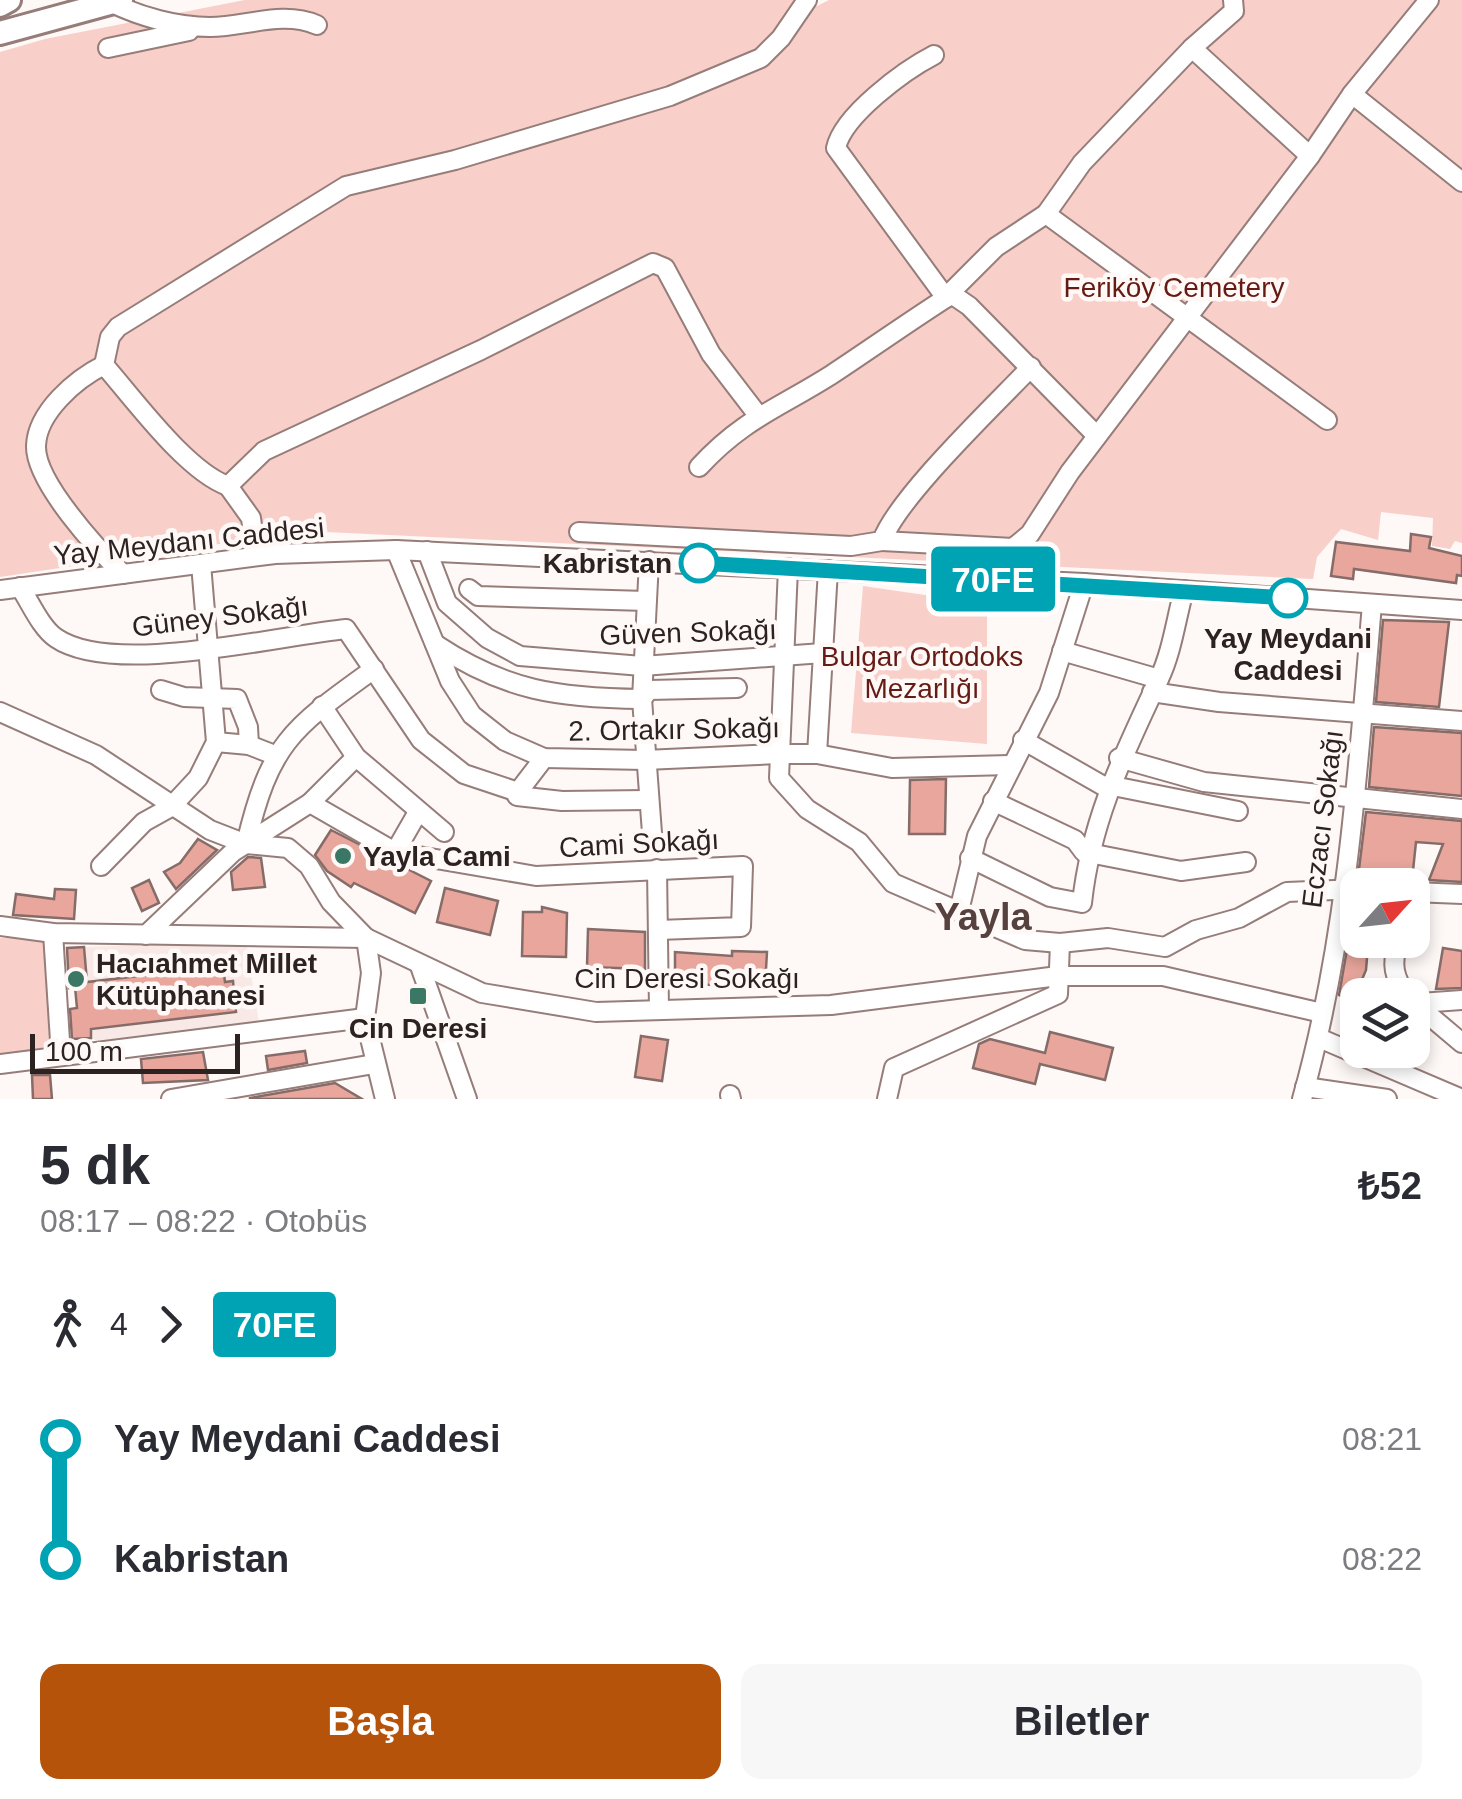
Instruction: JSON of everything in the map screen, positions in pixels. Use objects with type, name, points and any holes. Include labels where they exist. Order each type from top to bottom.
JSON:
[{"type":"main road","points":[[0,5],[9,0]]},
{"type":"main road","points":[[0,33],[117,1]]},
{"type":"street","points":[[123,574],[68,511],[45,472],[36,446],[41,426],[60,399],[104,365],[110,337],[118,327],[346,186],[455,160],[670,96],[761,58],[781,38],[807,0]]},
{"type":"street","points":[[700,467],[724,440],[757,414],[828,377],[948,295],[996,247],[1046,214],[1082,162],[1192,48],[1234,11],[1233,0]]},
{"type":"street","points":[[579,532],[851,546],[882,541],[1013,548],[1030,534],[1098,436],[1310,156],[1352,94],[1429,0]]},
{"type":"street","points":[[117,1],[136,15],[209,28]]},
{"type":"street","points":[[108,48],[282,18],[318,25]]},
{"type":"street","points":[[1192,48],[1310,156]]},
{"type":"street","points":[[934,55],[912,66],[849,122],[836,148],[948,295],[1030,367],[1098,436]]},
{"type":"street","points":[[1352,94],[1462,182]]},
{"type":"street","points":[[1046,214],[1327,420]]},
{"type":"street","points":[[228,486],[264,451],[481,350],[652,264],[664,268],[710,354],[757,414]]},
{"type":"street","points":[[104,365],[164,432],[216,482],[228,486],[251,518],[256,556]]},
{"type":"street","points":[[882,541],[887,527],[1030,367]]},
{"type":"street","name":"Yay Meydanı Caddesi","points":[[0,590],[256,556],[396,550],[1084,583],[1462,610]]},
{"type":"street","name":"2. Ortakır Sokağı","points":[[396,550],[433,642],[472,715],[505,741],[544,758],[645,760],[817,754],[892,768],[1010,765]]},
{"type":"street","name":"Güven Sokağı","points":[[427,552],[448,603],[487,638],[520,656],[642,666],[823,653]]},
{"type":"street","points":[[648,560],[642,699],[652,833]]},
{"type":"street","points":[[100,866],[144,822],[171,807],[198,778],[216,742],[201,564]]},
{"type":"street","points":[[788,568],[779,778],[807,808],[860,842],[893,883],[1025,940],[1060,943],[1078,937],[1108,938],[1164,947],[1196,930],[1239,918],[1287,892],[1340,889]]},
{"type":"street","points":[[817,754],[828,570]]},
{"type":"street","points":[[959,911],[970,858],[1010,765],[1049,693],[1084,583]]},
{"type":"street","name":"Güney Sokağı","points":[[20,588],[54,636],[80,648],[130,657],[346,629],[421,740],[464,774],[518,792],[544,758]]},
{"type":"street","points":[[469,589],[478,596],[646,601]]},
{"type":"street","points":[[970,858],[1050,897],[1082,903],[1088,853],[1108,786],[1156,686],[1184,590]]},
{"type":"street","name":"Eczacı Sokağı","points":[[1351,868],[1372,604]]},
{"type":"street","points":[[433,642],[474,670],[519,688],[573,697],[642,699]]},
{"type":"street","points":[[1062,652],[1156,686],[1219,702],[1462,722]]},
{"type":"street","points":[[246,844],[259,786],[295,726],[374,669]]},
{"type":"street","points":[[642,699],[649,690],[738,688]]},
{"type":"street","points":[[161,690],[237,699],[248,727],[249,745]]},
{"type":"street","points":[[322,706],[356,757],[444,832]]},
{"type":"street","points":[[0,712],[96,756],[171,807],[246,844],[288,848],[310,866],[331,902],[366,938],[371,974],[365,1018],[384,1099]]},
{"type":"street","points":[[1023,740],[1108,786],[1238,811]]},
{"type":"street","points":[[216,742],[249,745],[277,756]]},
{"type":"street","points":[[146,935],[246,844],[310,803],[356,757]]},
{"type":"street","points":[[1120,758],[1204,782],[1462,808]]},
{"type":"street","points":[[517,796],[648,800]]},
{"type":"street","points":[[993,801],[1075,840],[1088,853],[1182,871],[1246,862]]},
{"type":"street","name":"Cami Sokağı","points":[[310,803],[396,852],[536,876],[742,866],[741,927],[658,930]]},
{"type":"street","points":[[396,852],[418,812]]},
{"type":"street","points":[[657,870],[658,1010]]},
{"type":"street","points":[[1430,893],[1462,894]]},
{"type":"street","name":"Cin Deresi Sokağı","points":[[0,926],[53,933],[366,938],[482,993],[596,1012],[831,1005],[1058,976],[1163,976],[1322,1013]]},
{"type":"street","points":[[53,933],[61,1056]]},
{"type":"street","name":"Eczacı Sokağı","points":[[1304,1093],[1340,933]]},
{"type":"street","points":[[887,1099],[894,1068],[1058,994],[1060,943]]},
{"type":"street","points":[[1163,976],[1164,947]]},
{"type":"street","points":[[420,966],[468,1099]]},
{"type":"street","points":[[1430,1003],[1462,1000]]},
{"type":"street","points":[[0,1064],[365,1018]]},
{"type":"street","points":[[1430,1018],[1462,1042]]},
{"type":"street","points":[[1319,1038],[1340,1044]]},
{"type":"street","points":[[171,1099],[374,1064]]},
{"type":"street","points":[[1408,1068],[1462,1098]]},
{"type":"street","points":[[1304,1093],[1387,1099]]},
{"type":"shaded area","points":[[246,941],[259,1023],[97,1041],[91,1038],[84,947]]},
{"type":"green space","name":"Feriköy Cemetery","points":[[245,0],[798,0],[817,6],[829,0],[1462,0],[1462,543],[1455,541],[1450,549],[1432,546],[1433,518],[1381,512],[1378,540],[1341,529],[1317,557],[1313,579],[305,531],[0,577],[0,52],[45,39]]},
{"type":"green space","name":"Bulgar Ortodoks Mezarlığı","points":[[863,586],[987,604],[987,744],[851,733]]},
{"type":"green space","points":[[0,938],[43,938],[52,1046],[0,1055]]},
{"type":"building","points":[[1411,534],[1431,537],[1429,548],[1462,556],[1462,576],[1457,575],[1456,583],[1354,569],[1353,579],[1331,576],[1336,542],[1410,551]]},
{"type":"building","points":[[1383,620],[1449,622],[1439,707],[1376,702]]},
{"type":"building","points":[[1374,727],[1462,733],[1462,796],[1369,787]]},
{"type":"building","points":[[946,779],[945,834],[909,834],[910,780]]},
{"type":"building","points":[[1366,812],[1462,821],[1462,882],[1430,880],[1443,844],[1416,842],[1413,868],[1359,868]]},
{"type":"building","points":[[331,830],[431,881],[415,913],[354,883],[351,887],[327,871],[315,855]]},
{"type":"building","points":[[198,839],[217,850],[176,889],[164,872],[180,863]]},
{"type":"building","points":[[248,857],[261,858],[265,887],[233,890],[231,872]]},
{"type":"building","points":[[149,880],[159,903],[142,911],[132,888]]},
{"type":"building","points":[[445,888],[498,901],[490,935],[437,922]]},
{"type":"building","points":[[55,889],[76,890],[74,919],[13,915],[16,894],[54,899]]},
{"type":"building","points":[[542,907],[567,913],[566,957],[522,956],[523,912],[542,912]]},
{"type":"building","points":[[588,929],[645,932],[645,969],[587,967]]},
{"type":"building","points":[[84,947],[87,982],[223,966],[225,982],[233,981],[236,1012],[91,1029],[91,1038],[72,1039],[70,1009],[77,1008],[75,987],[69,988],[67,948]]},
{"type":"building","points":[[1443,948],[1462,951],[1462,988],[1436,989]]},
{"type":"building","points":[[732,951],[767,952],[765,986],[675,984],[675,952],[732,956]]},
{"type":"building","points":[[1345,958],[1367,958],[1363,978],[1342,978]]},
{"type":"building","points":[[1050,1032],[1113,1048],[1105,1080],[1040,1064],[1035,1084],[973,1068],[979,1044],[990,1039],[1045,1053]]},
{"type":"building","points":[[641,1036],[668,1040],[662,1081],[635,1077]]},
{"type":"building","points":[[305,1051],[307,1063],[268,1070],[266,1056]]},
{"type":"building","points":[[203,1052],[208,1080],[143,1083],[141,1059]]},
{"type":"building","points":[[32,1075],[50,1075],[52,1099],[33,1099]]},
{"type":"building","points":[[335,1083],[362,1099],[250,1099],[250,1098]]},
{"type":"bus line","name":"70FE","points":[[699,563],[1288,598]]},
{"type":"place","name":"Kabristan","points":[[699,563]]},
{"type":"place","name":"Yay Meydani Caddesi","points":[[1288,598]]},
{"type":"place","name":"Yayla Cami","points":[[343,856]]},
{"type":"place","name":"Hacıahmet Millet Kütüphanesi","points":[[76,979]]},
{"type":"place","name":"Cin Deresi","points":[[418,996]]},
{"type":"district","name":"Yayla","points":[[983,917]]}]
